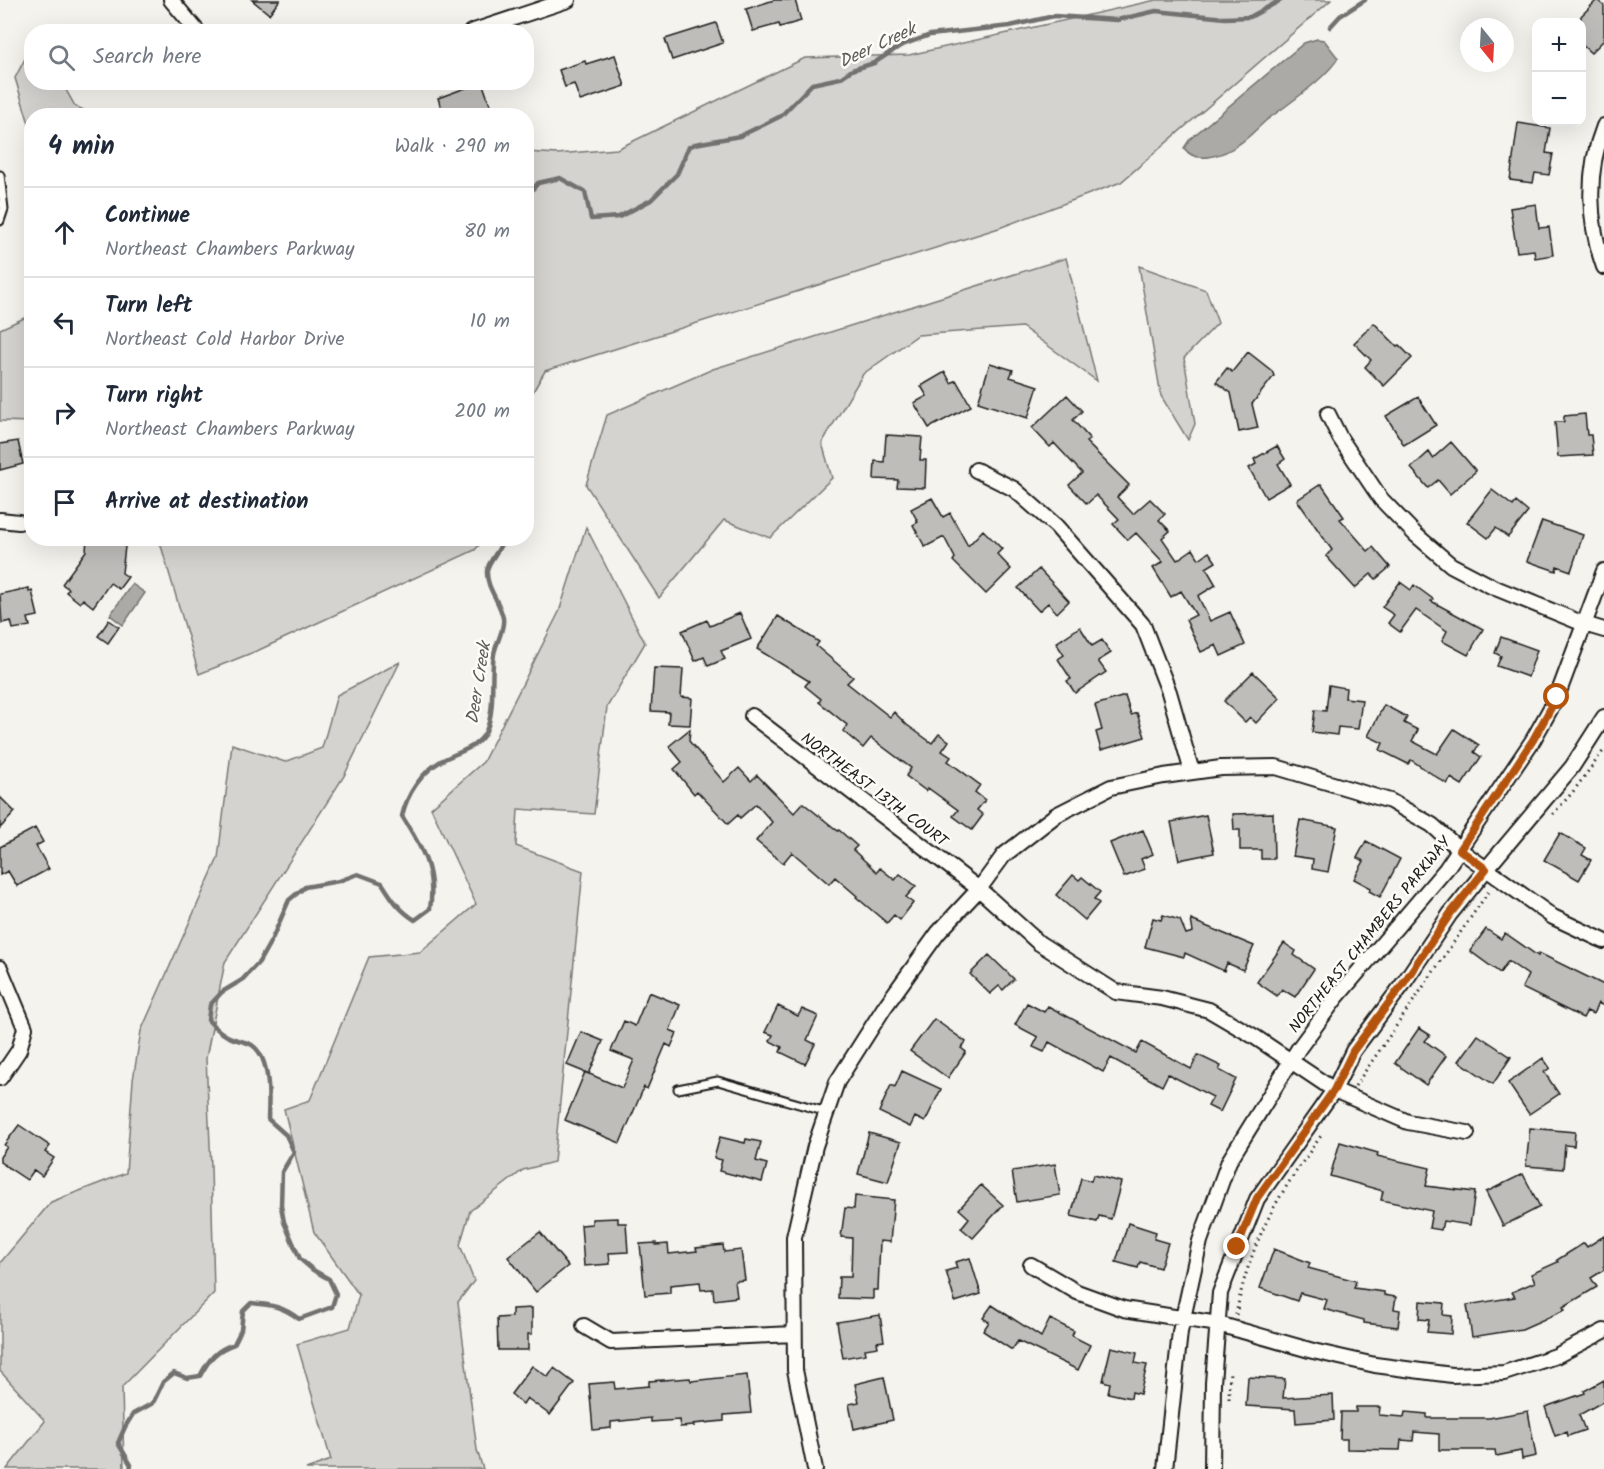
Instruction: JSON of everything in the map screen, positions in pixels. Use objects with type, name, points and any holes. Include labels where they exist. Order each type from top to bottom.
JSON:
[{"type":"street","points":[[171,0],[191,24]]},
{"type":"street","points":[[495,24],[568,0]]},
{"type":"street","points":[[1604,126],[1596,145],[1590,195],[1598,251],[1604,267]]},
{"type":"street","points":[[1328,414],[1340,438],[1381,499],[1416,535],[1451,565],[1493,587],[1604,630]]},
{"type":"street","points":[[976,470],[1014,489],[1056,526],[1143,625],[1169,692],[1192,772]]},
{"type":"street","points":[[0,520],[19,522]]},
{"type":"street","name":"NORTHEAST CHAMBERS PARKWAY","points":[[1165,1469],[1183,1319],[1200,1241],[1229,1161],[1291,1061],[1336,998],[1446,869],[1533,740],[1557,697],[1604,572]]},
{"type":"street","name":"NORTHEAST 13TH COURT","points":[[752,716],[979,889],[1039,943],[1116,992],[1162,998],[1209,1010],[1255,1037],[1334,1090]]},
{"type":"street","points":[[1212,1469],[1214,1383],[1220,1293],[1257,1198],[1334,1090],[1353,1051],[1403,984],[1450,914],[1572,767],[1604,717]]},
{"type":"street","points":[[815,1469],[795,1370],[794,1237],[815,1146],[837,1082],[884,1008],[938,933],[979,889],[1004,855],[1056,815],[1111,787],[1221,768],[1276,767],[1390,801],[1432,825],[1460,850],[1553,917],[1604,941]]},
{"type":"street","points":[[0,968],[25,1028],[19,1050],[0,1078]]},
{"type":"street","points":[[1334,1090],[1408,1122],[1467,1133]]},
{"type":"street","points":[[1031,1265],[1077,1292],[1114,1306],[1218,1324],[1313,1351],[1375,1365],[1452,1375],[1504,1373],[1556,1356],[1604,1331]]},
{"type":"street","points":[[584,1326],[610,1341],[795,1334]]},
{"type":"lane","points":[[0,175],[4,209],[0,221]]},
{"type":"lane","points":[[678,1089],[718,1081],[827,1112]]},
{"type":"shaded area","points":[[1156,0],[1331,0],[1121,182],[999,228],[545,371],[534,390],[534,152],[557,154],[617,149],[805,58],[909,55]]},
{"type":"shaded area","points":[[1317,39],[1324,40],[1338,58],[1326,73],[1306,90],[1243,141],[1227,151],[1203,157],[1189,153],[1184,148],[1190,139],[1304,43]]},
{"type":"shaded area","points":[[24,61],[24,90],[66,90],[75,106],[79,108],[24,108],[15,78]]},
{"type":"shaded area","points":[[1066,258],[1097,381],[1022,327],[918,335],[863,374],[822,443],[832,478],[770,538],[724,520],[659,598],[586,485],[607,415],[713,369]]},
{"type":"shaded area","points":[[1139,266],[1206,290],[1218,323],[1184,358],[1195,424],[1188,440],[1161,396]]},
{"type":"shaded area","points":[[24,318],[24,422],[0,421],[0,329]]},
{"type":"shaded area","points":[[586,527],[645,643],[607,707],[594,814],[518,809],[516,846],[583,871],[554,1162],[523,1170],[470,1211],[460,1245],[474,1281],[458,1302],[477,1450],[483,1469],[306,1469],[331,1460],[297,1344],[350,1328],[359,1295],[314,1232],[284,1109],[310,1100],[369,957],[420,952],[476,904],[431,808],[483,762],[559,612]]},
{"type":"shaded area","points":[[161,546],[478,546],[475,550],[259,650],[199,674]]},
{"type":"shaded area","points":[[132,584],[145,593],[123,625],[110,615]]},
{"type":"shaded area","points":[[400,662],[344,776],[225,962],[206,1058],[214,1293],[122,1387],[124,1469],[7,1469],[45,1421],[0,1371],[0,1263],[51,1202],[126,1173],[133,1080],[141,1031],[218,858],[232,744],[285,762],[322,748],[337,695]]},
{"type":"building","points":[[252,0],[280,0],[269,14]]},
{"type":"building","points":[[774,0],[795,0],[801,21],[753,31],[746,9]]},
{"type":"building","points":[[1597,0],[1604,6],[1604,40],[1591,53],[1586,48],[1586,18],[1581,18]]},
{"type":"building","points":[[716,23],[723,43],[672,60],[665,39]]},
{"type":"building","points":[[615,55],[625,86],[580,101],[574,84],[565,87],[559,70],[585,61],[586,64]]},
{"type":"building","points":[[460,90],[485,90],[491,108],[441,108],[438,98]]},
{"type":"building","points":[[1518,123],[1550,128],[1546,153],[1553,154],[1549,175],[1535,173],[1533,183],[1510,180]]},
{"type":"building","points":[[1536,204],[1539,228],[1549,227],[1553,255],[1535,258],[1534,250],[1517,252],[1510,208]]},
{"type":"building","points":[[1374,323],[1412,358],[1384,386],[1365,367],[1371,360],[1354,343]]},
{"type":"building","points":[[1248,352],[1272,371],[1274,376],[1252,404],[1258,428],[1239,432],[1231,393],[1216,382],[1227,368],[1232,372]]},
{"type":"building","points":[[990,363],[1013,370],[1010,377],[1038,386],[1028,418],[978,402]]},
{"type":"building","points":[[945,372],[951,383],[956,380],[971,406],[929,428],[914,403],[927,396],[921,386]]},
{"type":"building","points":[[1067,395],[1082,411],[1073,420],[1090,439],[1086,442],[1129,485],[1117,497],[1133,514],[1150,499],[1165,514],[1159,520],[1170,531],[1162,538],[1177,560],[1193,549],[1199,559],[1209,552],[1216,562],[1206,568],[1216,585],[1198,596],[1210,621],[1230,612],[1245,645],[1221,656],[1216,645],[1201,652],[1186,620],[1196,615],[1181,591],[1171,597],[1153,568],[1163,562],[1136,533],[1128,540],[1113,524],[1119,519],[1096,495],[1087,504],[1069,485],[1082,473],[1054,443],[1050,447],[1032,428]]},
{"type":"building","points":[[1418,397],[1436,425],[1404,445],[1386,416]]},
{"type":"building","points":[[1585,414],[1587,435],[1591,435],[1593,455],[1558,457],[1555,422],[1564,422],[1564,416]]},
{"type":"building","points":[[886,435],[922,437],[920,460],[926,460],[925,488],[897,487],[898,480],[874,479],[875,461],[884,462]]},
{"type":"building","points":[[18,441],[23,464],[0,470],[0,444]]},
{"type":"building","points":[[1451,442],[1476,471],[1450,494],[1438,480],[1428,488],[1411,468],[1429,452],[1433,458]]},
{"type":"building","points":[[1277,446],[1285,459],[1278,464],[1290,484],[1266,498],[1249,468],[1256,464],[1254,459]]},
{"type":"building","points":[[1321,484],[1344,517],[1340,519],[1368,551],[1373,547],[1390,567],[1376,579],[1371,574],[1355,588],[1326,556],[1332,550],[1297,500]]},
{"type":"building","points":[[1492,490],[1513,506],[1516,502],[1528,512],[1508,537],[1496,528],[1488,538],[1467,522]]},
{"type":"building","points":[[932,498],[943,517],[950,513],[968,546],[983,530],[1002,549],[997,554],[1011,569],[986,594],[953,561],[955,558],[944,537],[925,547],[913,525],[918,522],[911,509]]},
{"type":"building","points":[[1542,521],[1583,535],[1571,571],[1557,566],[1556,571],[1527,561]]},
{"type":"building","points":[[86,546],[125,546],[122,573],[128,577],[119,589],[110,583],[93,607],[83,599],[80,603],[66,592],[69,589],[62,584],[86,551]]},
{"type":"building","points":[[1039,569],[1069,601],[1057,613],[1048,603],[1039,611],[1018,588]]},
{"type":"building","points":[[1400,582],[1411,590],[1414,585],[1433,599],[1431,601],[1483,629],[1468,655],[1442,641],[1447,631],[1416,610],[1400,632],[1388,623],[1394,615],[1382,607]]},
{"type":"building","points":[[29,588],[29,592],[32,591],[38,616],[28,618],[30,626],[13,629],[11,621],[2,623],[0,594]]},
{"type":"building","points":[[740,613],[751,639],[721,651],[725,659],[708,666],[704,657],[695,661],[682,631],[707,620],[710,626]]},
{"type":"building","points":[[778,616],[819,642],[816,646],[853,677],[847,683],[890,717],[894,712],[907,725],[932,743],[939,734],[949,741],[942,751],[951,757],[948,761],[980,785],[975,792],[985,800],[977,810],[983,815],[972,830],[953,816],[958,810],[928,788],[926,791],[906,776],[911,768],[871,738],[863,748],[843,731],[847,725],[819,702],[821,699],[805,686],[809,681],[757,649]]},
{"type":"building","points":[[109,620],[119,627],[108,643],[98,636]]},
{"type":"building","points":[[1080,627],[1092,646],[1102,640],[1111,653],[1098,661],[1106,672],[1075,693],[1067,681],[1071,679],[1058,659],[1064,655],[1056,643]]},
{"type":"building","points":[[1501,637],[1537,650],[1528,677],[1497,666],[1501,656],[1495,653]]},
{"type":"building","points":[[654,668],[683,669],[681,697],[692,698],[690,725],[668,724],[669,712],[651,711]]},
{"type":"building","points":[[1253,672],[1280,698],[1256,723],[1250,717],[1245,722],[1224,701]]},
{"type":"building","points":[[1329,685],[1346,688],[1345,698],[1362,700],[1358,729],[1338,727],[1337,735],[1312,732],[1315,710],[1326,711]]},
{"type":"building","points":[[1125,696],[1131,715],[1137,713],[1145,737],[1101,750],[1096,732],[1102,730],[1095,705]]},
{"type":"building","points":[[1384,705],[1407,717],[1404,723],[1418,730],[1412,741],[1437,754],[1454,729],[1479,745],[1474,752],[1481,757],[1462,785],[1451,778],[1447,784],[1411,760],[1408,764],[1380,750],[1383,743],[1368,736]]},
{"type":"building","points":[[690,729],[689,741],[724,782],[739,768],[751,781],[757,775],[794,813],[803,803],[839,830],[857,846],[853,850],[877,872],[880,868],[895,880],[900,874],[916,886],[906,897],[913,903],[900,920],[894,915],[887,923],[835,877],[829,884],[792,852],[783,863],[756,841],[772,822],[756,804],[740,818],[738,815],[728,824],[697,791],[694,794],[674,769],[682,762],[669,746]]},
{"type":"building","points":[[0,797],[15,812],[0,828]]},
{"type":"building","points":[[1273,813],[1274,859],[1261,859],[1261,850],[1240,850],[1240,830],[1234,830],[1233,814]]},
{"type":"building","points":[[1206,815],[1214,853],[1179,860],[1171,822]]},
{"type":"building","points":[[1300,820],[1337,827],[1328,872],[1312,869],[1313,859],[1293,856]]},
{"type":"building","points":[[35,828],[43,842],[36,846],[49,869],[17,886],[8,871],[0,875],[0,847]]},
{"type":"building","points":[[1143,830],[1153,854],[1141,859],[1145,869],[1124,877],[1110,843]]},
{"type":"building","points":[[1560,833],[1586,848],[1582,855],[1591,860],[1579,880],[1544,860]]},
{"type":"building","points":[[1366,841],[1400,859],[1380,897],[1369,891],[1371,888],[1354,879],[1364,861],[1357,858]]},
{"type":"building","points":[[1073,875],[1079,880],[1082,877],[1100,892],[1094,899],[1099,903],[1085,920],[1056,895]]},
{"type":"building","points":[[1163,915],[1180,920],[1186,934],[1193,932],[1191,920],[1254,946],[1243,970],[1227,963],[1224,971],[1185,953],[1184,957],[1145,947],[1153,918],[1161,920]]},
{"type":"building","points":[[1486,929],[1501,939],[1505,933],[1538,956],[1539,953],[1604,985],[1604,1006],[1598,1003],[1593,1014],[1587,1011],[1583,1018],[1522,988],[1528,975],[1508,961],[1500,973],[1470,951]]},
{"type":"building","points":[[1284,943],[1296,951],[1294,955],[1314,969],[1295,997],[1282,989],[1277,996],[1257,982]]},
{"type":"building","points":[[989,955],[1014,979],[1003,990],[999,986],[990,994],[970,974]]},
{"type":"building","points":[[649,992],[680,1005],[670,1030],[677,1033],[671,1047],[666,1044],[647,1089],[644,1087],[620,1143],[565,1120],[585,1072],[622,1088],[634,1060],[611,1051],[624,1021],[635,1026]]},
{"type":"building","points":[[1027,1003],[1044,1012],[1048,1006],[1136,1053],[1142,1042],[1191,1069],[1198,1055],[1221,1066],[1219,1070],[1236,1079],[1220,1112],[1208,1106],[1213,1097],[1168,1074],[1162,1086],[1111,1058],[1103,1072],[1049,1042],[1044,1052],[1033,1047],[1038,1037],[1015,1025]]},
{"type":"building","points":[[778,1006],[798,1016],[802,1009],[818,1016],[807,1040],[815,1044],[805,1064],[780,1052],[782,1047],[770,1041],[773,1035],[765,1032]]},
{"type":"building","points":[[934,1019],[966,1042],[961,1048],[966,1052],[948,1078],[910,1051]]},
{"type":"building","points":[[1419,1028],[1430,1035],[1425,1041],[1446,1056],[1426,1085],[1395,1063]]},
{"type":"building","points":[[581,1032],[603,1041],[589,1074],[567,1065]]},
{"type":"building","points":[[1478,1035],[1511,1057],[1493,1084],[1459,1061]]},
{"type":"building","points":[[1543,1058],[1550,1068],[1544,1072],[1559,1094],[1529,1114],[1508,1083]]},
{"type":"building","points":[[902,1071],[941,1089],[925,1122],[915,1117],[910,1127],[879,1112],[891,1085],[895,1087]]},
{"type":"building","points":[[19,1125],[50,1146],[45,1152],[54,1158],[42,1176],[34,1170],[27,1180],[0,1162],[0,1157],[7,1147],[4,1145]]},
{"type":"building","points":[[1530,1128],[1575,1132],[1574,1146],[1565,1145],[1563,1169],[1526,1166]]},
{"type":"building","points":[[869,1133],[901,1142],[888,1182],[858,1174]]},
{"type":"building","points":[[720,1137],[745,1143],[746,1139],[761,1142],[756,1161],[767,1164],[762,1182],[719,1171],[722,1160],[714,1158]]},
{"type":"building","points":[[1340,1142],[1378,1153],[1377,1156],[1430,1168],[1426,1186],[1475,1192],[1470,1225],[1443,1221],[1441,1230],[1429,1228],[1432,1211],[1381,1200],[1383,1191],[1330,1176]]},
{"type":"building","points":[[1055,1164],[1060,1195],[1017,1202],[1012,1171]]},
{"type":"building","points":[[1523,1174],[1540,1207],[1503,1226],[1486,1192]]},
{"type":"building","points":[[1093,1175],[1121,1182],[1111,1219],[1099,1216],[1097,1222],[1071,1216],[1081,1178],[1091,1181]]},
{"type":"building","points":[[981,1185],[1003,1205],[973,1238],[961,1228],[969,1218],[959,1209]]},
{"type":"building","points":[[855,1196],[894,1200],[890,1242],[880,1241],[878,1290],[873,1290],[873,1299],[838,1298],[839,1277],[851,1277],[852,1238],[841,1237],[845,1208],[854,1209]]},
{"type":"building","points":[[618,1218],[618,1223],[626,1223],[628,1252],[609,1253],[610,1264],[584,1266],[581,1225],[592,1224],[592,1219]]},
{"type":"building","points":[[1128,1223],[1156,1232],[1154,1239],[1168,1243],[1160,1268],[1140,1262],[1138,1268],[1116,1262]]},
{"type":"building","points":[[540,1232],[568,1266],[536,1292],[508,1257]]},
{"type":"building","points":[[1604,1236],[1604,1270],[1591,1278],[1597,1287],[1563,1307],[1565,1310],[1522,1329],[1472,1337],[1467,1305],[1515,1297],[1512,1292],[1535,1282],[1531,1274],[1558,1262],[1557,1260],[1584,1243],[1587,1247]]},
{"type":"building","points":[[656,1243],[656,1245],[668,1244],[669,1254],[723,1245],[724,1252],[741,1250],[745,1280],[735,1281],[737,1297],[714,1300],[713,1289],[701,1290],[700,1282],[670,1285],[670,1293],[645,1295],[640,1244]]},
{"type":"building","points":[[1274,1249],[1310,1263],[1308,1268],[1356,1281],[1354,1288],[1384,1292],[1384,1295],[1396,1297],[1394,1309],[1400,1310],[1398,1327],[1364,1323],[1364,1320],[1324,1309],[1327,1300],[1300,1293],[1297,1301],[1260,1288]]},
{"type":"building","points":[[970,1258],[981,1294],[955,1302],[946,1271],[957,1268],[955,1262]]},
{"type":"building","points":[[1420,1301],[1444,1303],[1443,1315],[1452,1316],[1451,1334],[1427,1332],[1429,1320],[1419,1319]]},
{"type":"building","points":[[992,1305],[1041,1337],[1050,1319],[1074,1331],[1072,1336],[1090,1345],[1078,1370],[1018,1341],[1012,1350],[983,1331],[989,1322],[983,1318]]},
{"type":"building","points":[[532,1308],[532,1334],[528,1334],[528,1350],[498,1350],[497,1318],[512,1317],[512,1309]]},
{"type":"building","points":[[880,1315],[884,1341],[877,1342],[878,1347],[865,1349],[866,1354],[843,1358],[837,1322]]},
{"type":"building","points":[[1111,1347],[1137,1353],[1135,1363],[1147,1365],[1140,1394],[1132,1392],[1131,1398],[1108,1393],[1110,1383],[1103,1381]]},
{"type":"building","points":[[532,1366],[548,1377],[554,1368],[574,1383],[550,1415],[527,1398],[523,1404],[511,1394]]},
{"type":"building","points":[[747,1375],[751,1413],[724,1415],[724,1421],[693,1424],[694,1426],[680,1427],[679,1420],[651,1422],[651,1418],[611,1422],[611,1428],[593,1430],[589,1384],[614,1382],[615,1389],[649,1386],[649,1381],[690,1378],[691,1381]]},
{"type":"building","points":[[884,1377],[893,1420],[854,1429],[849,1404],[859,1402],[855,1384]]},
{"type":"building","points":[[1248,1377],[1285,1379],[1283,1398],[1333,1395],[1334,1420],[1296,1423],[1295,1409],[1246,1406]]},
{"type":"building","points":[[1604,1380],[1604,1401],[1579,1415],[1585,1430],[1568,1436],[1567,1432],[1555,1436],[1545,1407],[1585,1393],[1584,1391]]},
{"type":"building","points":[[1356,1407],[1380,1407],[1379,1415],[1404,1417],[1405,1412],[1427,1414],[1427,1418],[1489,1418],[1528,1411],[1536,1456],[1522,1459],[1521,1451],[1496,1456],[1495,1450],[1439,1450],[1439,1434],[1414,1432],[1413,1441],[1401,1440],[1400,1450],[1347,1449],[1347,1439],[1340,1439],[1341,1412],[1356,1412]]},
{"type":"waterway","name":"Deer Creek","points":[[534,188],[538,183],[560,178],[585,192],[591,219],[619,217],[651,200],[677,174],[689,147],[740,136],[781,116],[812,84],[840,78],[852,70],[874,63],[900,46],[930,35],[1010,26],[1054,16],[1117,20],[1156,11],[1225,18],[1250,17],[1281,0]]},
{"type":"waterway","points":[[1330,27],[1340,16],[1365,0]]},
{"type":"waterway","name":"Deer Creek","points":[[130,1469],[131,1465],[118,1443],[133,1414],[153,1403],[163,1382],[174,1373],[187,1378],[200,1376],[214,1356],[222,1349],[234,1344],[241,1330],[243,1311],[251,1303],[276,1307],[299,1319],[332,1307],[336,1294],[329,1279],[300,1259],[284,1222],[281,1206],[282,1172],[294,1152],[286,1135],[268,1119],[268,1079],[263,1059],[252,1045],[227,1036],[208,1020],[210,1005],[222,992],[242,980],[259,962],[289,900],[305,887],[339,881],[358,874],[382,883],[396,904],[415,920],[430,909],[431,883],[426,860],[402,816],[407,800],[421,778],[441,761],[478,742],[486,731],[492,703],[494,654],[503,622],[487,571],[500,546]]},
{"type":"route","points":[[1237,1247],[1257,1198],[1334,1090],[1353,1051],[1403,984],[1450,914],[1486,869],[1460,850],[1533,740],[1557,697]]}]
